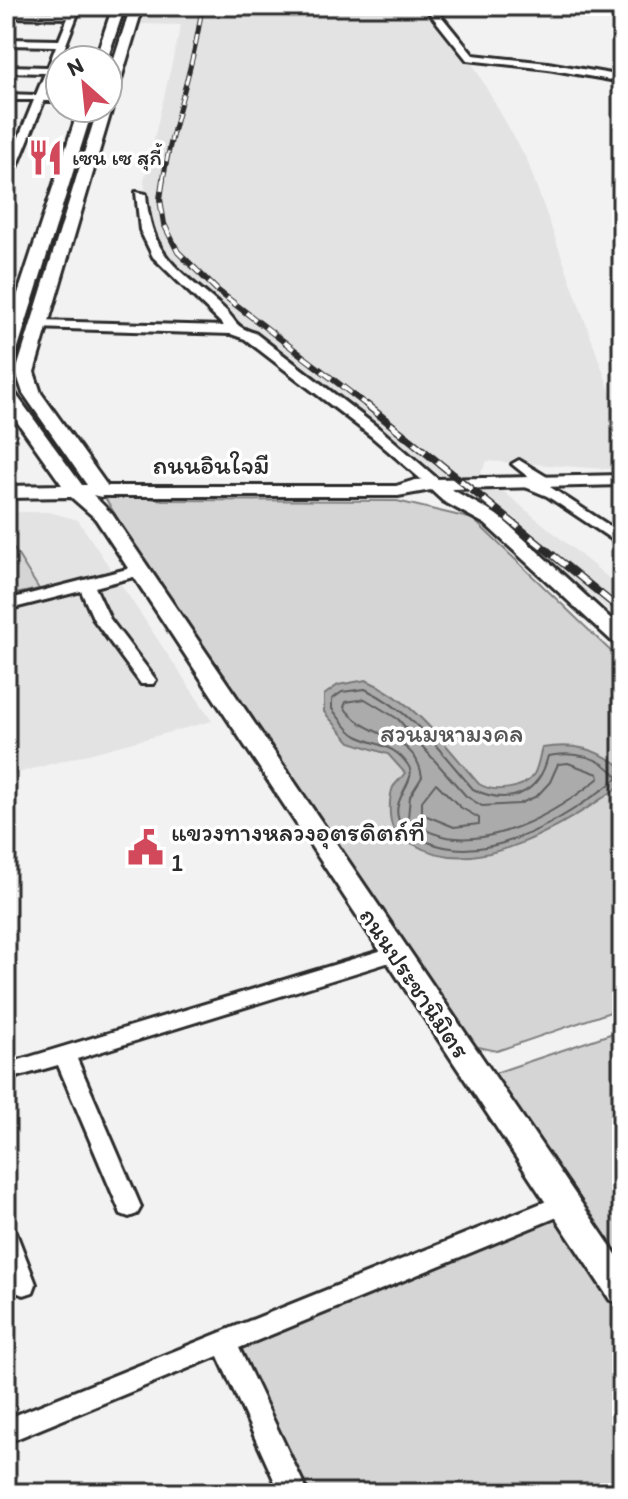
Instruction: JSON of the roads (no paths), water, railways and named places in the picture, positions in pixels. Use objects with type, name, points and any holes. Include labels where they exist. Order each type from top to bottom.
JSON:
[{"type":"main road","points":[[106,44],[118,10],[135,10],[124,46]]},
{"type":"main road","points":[[6,357],[81,124]]},
{"type":"main road","points":[[88,492],[25,380],[38,325],[100,124]]},
{"type":"main road","points":[[6,393],[88,492]]},
{"type":"main road","name":"ถนนอินใจมี","points":[[6,481],[88,492]]},
{"type":"main road","name":"ถนนอินใจมี","points":[[6,492],[88,492]]},
{"type":"main road","name":"ถนนประชานิมิตร","points":[[88,492],[622,1290]]},
{"type":"street","points":[[428,6],[470,58],[548,66],[622,79]]},
{"type":"street","points":[[6,14],[74,10],[60,43],[6,42]]},
{"type":"street","points":[[6,69],[44,70]]},
{"type":"street","points":[[6,182],[44,89]]},
{"type":"street","points":[[6,97],[41,98]]},
{"type":"street","points":[[6,149],[19,149]]},
{"type":"street","points":[[140,194],[141,221],[147,242],[173,272],[228,319],[232,330]]},
{"type":"street","points":[[38,325],[232,330],[250,336],[492,520],[622,640]]},
{"type":"street","points":[[452,491],[521,472],[545,480],[622,480]]},
{"type":"street","points":[[521,472],[580,510]]},
{"type":"street","points":[[545,480],[622,541]]},
{"type":"street","points":[[573,480],[567,489],[580,510]]},
{"type":"street","name":"ถนนอินใจมี","points":[[88,492],[398,491],[415,485],[452,491]]},
{"type":"street","points":[[6,605],[87,587],[139,571]]},
{"type":"street","points":[[87,587],[102,620],[147,680]]},
{"type":"street","points":[[6,1072],[396,953]]},
{"type":"street","points":[[64,1054],[129,1207]]},
{"type":"street","points":[[6,1431],[564,1204]]},
{"type":"street","points":[[6,1237],[24,1284]]},
{"type":"street","points":[[224,1342],[294,1493]]},
{"type":"water","points":[[366,680],[384,689],[414,712],[485,787],[508,788],[523,784],[534,774],[542,748],[564,746],[593,751],[622,767],[622,785],[549,830],[494,852],[466,856],[439,854],[413,844],[396,832],[390,815],[393,787],[405,773],[388,754],[350,742],[324,712],[324,695],[338,685]]},
{"type":"railway","points":[[163,181],[202,6]]},
{"type":"railway","points":[[163,179],[160,199],[164,224],[178,252],[218,291],[369,407]]},
{"type":"railway","points":[[367,405],[622,611]]},
{"type":"place","name":"เซน เซ สุกี้","points":[[46,157]]},
{"type":"place","name":"แขวงทางหลวงอุตรดิตถ์ที่ 1","points":[[145,847]]},
{"type":"park label","name":"สวนมหามงคล","points":[[452,733]]}]
